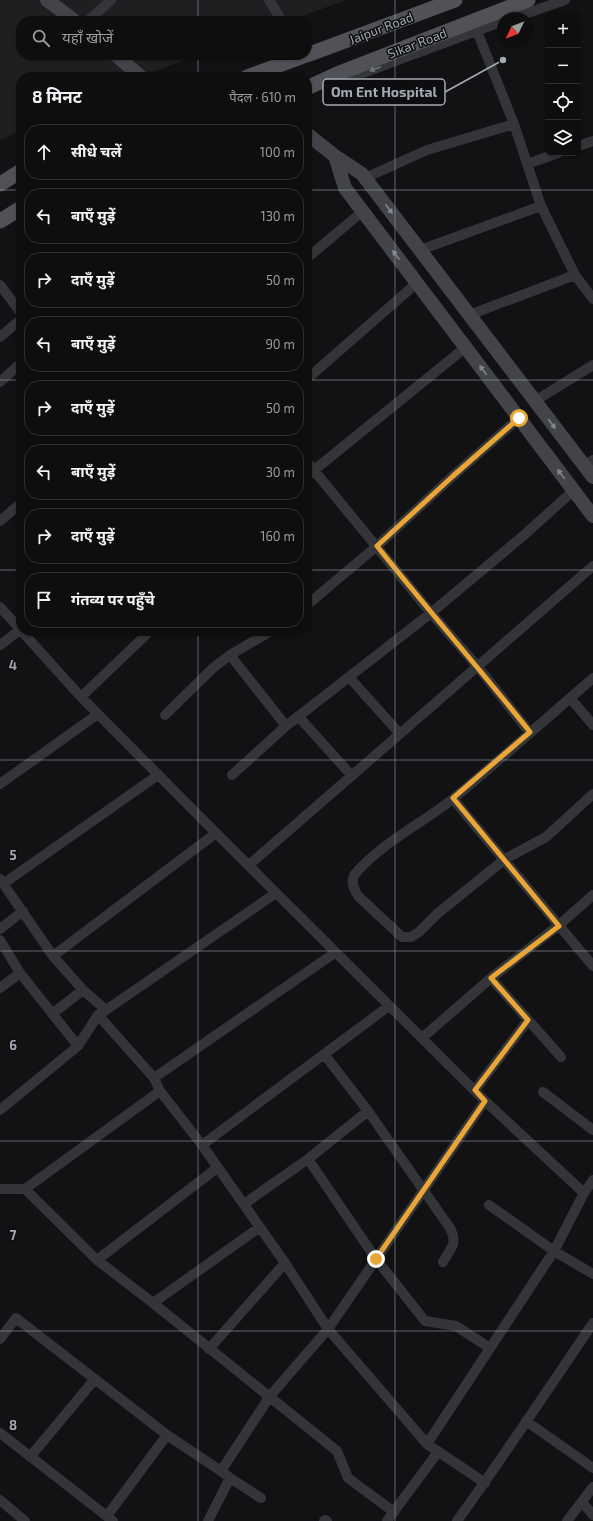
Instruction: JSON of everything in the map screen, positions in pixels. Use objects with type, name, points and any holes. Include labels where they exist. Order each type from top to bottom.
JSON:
[{"type":"main road","name":"Jaipur Road","points":[[312,52],[455,0]]},
{"type":"main road","name":"Sikar Road","points":[[312,86],[336,74],[475,26],[528,0]]},
{"type":"main road","name":"Jaipur Road","points":[[260,72],[292,60]]},
{"type":"main road","points":[[0,184],[16,174]]},
{"type":"main road","points":[[0,221],[16,211]]},
{"type":"street","points":[[47,0],[68,16]]},
{"type":"street","points":[[93,16],[111,0]]},
{"type":"street","points":[[269,0],[279,16]]},
{"type":"street","points":[[530,12],[565,0]]},
{"type":"street","points":[[497,22],[475,26],[514,124],[541,206],[575,275],[593,299]]},
{"type":"street","points":[[122,60],[135,72]]},
{"type":"street","points":[[365,178],[427,150],[514,124]]},
{"type":"street","points":[[312,138],[362,174],[535,401],[589,463],[593,477]]},
{"type":"street","points":[[581,145],[593,140]]},
{"type":"street","points":[[335,156],[345,188],[593,516]]},
{"type":"street","points":[[527,164],[550,156]]},
{"type":"street","points":[[420,250],[541,206]]},
{"type":"street","points":[[312,254],[363,211]]},
{"type":"street","points":[[312,374],[410,289],[414,279],[431,265]]},
{"type":"street","points":[[469,315],[575,275]]},
{"type":"street","points":[[0,285],[16,306]]},
{"type":"street","points":[[0,337],[16,323]]},
{"type":"street","points":[[312,471],[466,347]]},
{"type":"street","points":[[312,601],[377,546],[535,401],[593,366]]},
{"type":"street","points":[[0,382],[16,368]]},
{"type":"street","points":[[312,475],[377,546],[431,614],[478,667],[530,732]]},
{"type":"street","points":[[232,775],[298,716],[431,614],[523,536],[574,490]]},
{"type":"street","points":[[0,521],[16,507]]},
{"type":"street","points":[[249,865],[593,566]]},
{"type":"street","points":[[0,607],[16,625]]},
{"type":"street","points":[[0,645],[16,633]]},
{"type":"street","points":[[25,636],[81,697],[389,1006],[485,1101],[584,1193]]},
{"type":"street","points":[[81,697],[145,636]]},
{"type":"street","points":[[165,715],[213,668],[230,655],[262,636]]},
{"type":"street","points":[[230,655],[286,726]]},
{"type":"street","points":[[349,677],[400,734]]},
{"type":"street","points":[[593,678],[453,798],[372,857],[354,875],[352,882],[358,896],[402,936],[411,937],[419,932],[437,914],[505,859],[546,837],[593,794]]},
{"type":"street","points":[[570,698],[593,725]]},
{"type":"street","points":[[0,784],[98,714]]},
{"type":"street","points":[[298,716],[352,776]]},
{"type":"street","points":[[158,775],[2,881],[53,956],[83,990],[154,1078],[160,1091],[202,1145],[285,1262],[328,1329],[427,1444],[485,1483]]},
{"type":"street","points":[[453,798],[593,966]]},
{"type":"street","points":[[53,956],[216,833]]},
{"type":"street","points":[[0,1110],[78,1046],[102,1013],[276,893]]},
{"type":"street","points":[[422,1038],[491,978],[559,926],[593,895]]},
{"type":"street","points":[[0,930],[22,911]]},
{"type":"street","points":[[0,940],[20,973],[78,1046]]},
{"type":"street","points":[[154,1078],[336,952]]},
{"type":"street","points":[[0,988],[20,973]]},
{"type":"street","points":[[491,978],[561,1057]]},
{"type":"street","points":[[52,1014],[83,990]]},
{"type":"street","points":[[202,1145],[389,1006]]},
{"type":"street","points":[[475,1090],[528,1020]]},
{"type":"street","points":[[324,1054],[368,1112],[450,1228],[454,1236],[454,1242],[443,1262]]},
{"type":"street","points":[[0,1190],[25,1189],[160,1091]]},
{"type":"street","points":[[543,1092],[593,1130]]},
{"type":"street","points":[[221,1471],[270,1396],[328,1329],[485,1101]]},
{"type":"street","points":[[244,1204],[308,1159],[368,1112]]},
{"type":"street","points":[[308,1159],[376,1259],[425,1321],[456,1326],[490,1348]]},
{"type":"street","points":[[96,1260],[217,1168]]},
{"type":"street","points":[[427,1444],[554,1251],[584,1193],[593,1180]]},
{"type":"street","points":[[25,1189],[96,1260],[154,1303],[336,1451],[348,1478],[394,1512]]},
{"type":"street","points":[[489,1206],[554,1251],[593,1274]]},
{"type":"street","points":[[154,1303],[260,1227]]},
{"type":"street","points":[[209,1348],[285,1262]]},
{"type":"street","points":[[0,1339],[16,1318],[167,1435],[261,1498]]},
{"type":"street","points":[[457,1521],[485,1483],[593,1323]]},
{"type":"street","points":[[30,1457],[95,1379]]},
{"type":"street","points":[[526,1421],[593,1468]]},
{"type":"street","points":[[0,1434],[110,1519],[167,1435]]},
{"type":"street","points":[[387,1521],[438,1452]]},
{"type":"street","points":[[208,1521],[230,1478]]},
{"type":"street","points":[[567,1521],[593,1487]]},
{"type":"street","points":[[0,1500],[25,1521]]},
{"type":"street","points":[[582,1502],[593,1515]]},
{"type":"shaded area","points":[[0,0],[346,0],[303,16],[16,16],[16,60],[185,60],[152,72],[16,72],[16,132],[0,140]]},
{"type":"place","name":"Om Ent Hospital","points":[[503,60]]},
{"type":"route","points":[[376,1259],[485,1101],[475,1090],[528,1020],[491,978],[559,926],[453,798],[530,732],[478,667],[431,614],[377,546],[519,418]]}]
